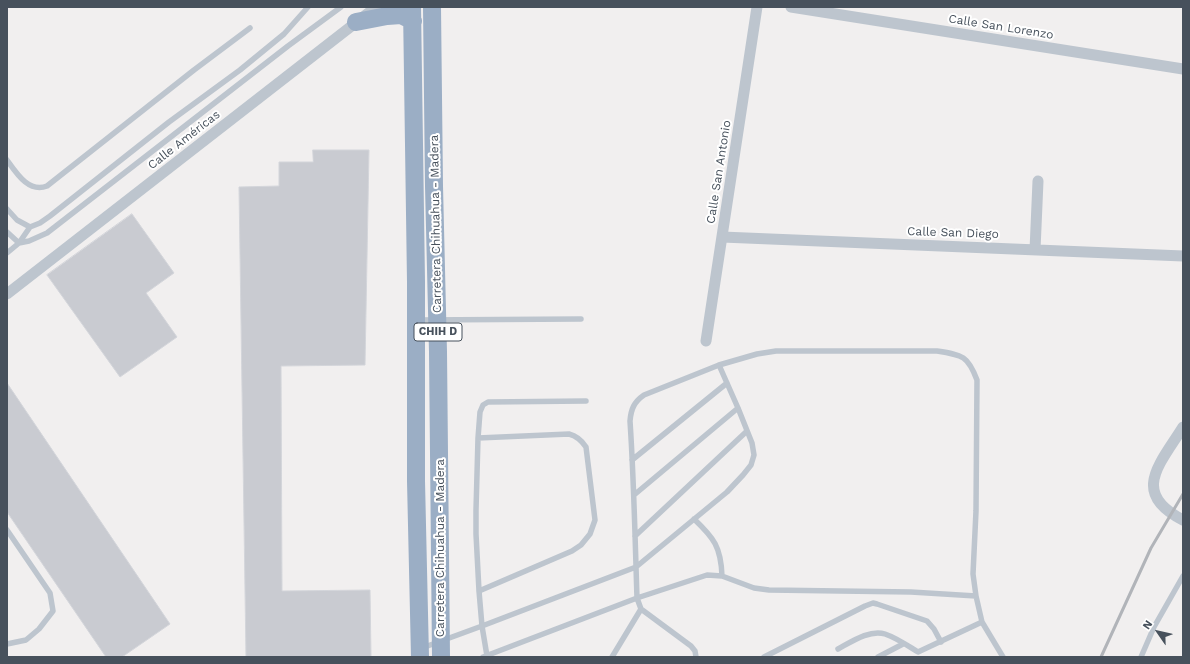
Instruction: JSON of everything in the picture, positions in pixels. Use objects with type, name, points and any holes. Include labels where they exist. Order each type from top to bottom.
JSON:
[{"type":"highway","name":"Carretera Chihuahua - Madera","points":[[432,7],[434,186],[438,320],[441,649]]},
{"type":"highway","points":[[356,22],[387,16],[412,14]]},
{"type":"highway","name":"Carretera Chihuahua - Madera","points":[[412,14],[416,320],[416,481],[420,653]]},
{"type":"highway","points":[[416,444],[421,447],[429,447],[439,437]]},
{"type":"highway","points":[[416,481],[428,475],[439,481]]},
{"type":"street","name":"Calle Américas","points":[[7,294],[376,7]]},
{"type":"street","name":"Calle San Antonio","points":[[706,341],[757,7]]},
{"type":"street","name":"Calle San Lorenzo","points":[[791,7],[1183,69]]},
{"type":"street","points":[[1035,250],[1038,181]]},
{"type":"street","name":"Calle San Diego","points":[[722,237],[1183,256]]},
{"type":"street","points":[[1183,428],[1161,462],[1154,477],[1153,486],[1154,493],[1160,504],[1171,514],[1183,520]]},
{"type":"lane","points":[[7,253],[19,243],[30,227],[40,223],[62,207],[169,122],[240,70],[284,34],[308,7]]},
{"type":"lane","points":[[19,243],[29,241],[47,232],[288,46],[341,7]]},
{"type":"lane","points":[[7,160],[23,180],[30,185],[36,188],[47,186],[194,70],[250,28]]},
{"type":"lane","points":[[7,209],[16,220],[30,227]]},
{"type":"lane","points":[[7,232],[19,243]]},
{"type":"lane","points":[[416,320],[582,319]]},
{"type":"lane","points":[[696,657],[695,651],[691,646],[641,609],[637,598],[630,421],[631,412],[638,399],[644,395],[719,365],[757,354],[776,351],[937,351],[955,354],[965,358],[972,366],[977,380],[976,511],[973,574],[982,622],[1003,657]]},
{"type":"lane","points":[[420,653],[441,649],[482,626],[636,567],[727,492],[751,465],[754,455],[752,443],[719,365]]},
{"type":"lane","points":[[632,460],[727,382]]},
{"type":"lane","points":[[586,401],[488,402],[483,405],[480,412],[476,534],[479,591],[485,656],[637,598],[707,574],[722,576],[754,588],[769,590],[911,592],[976,596]]},
{"type":"lane","points":[[634,495],[738,408]]},
{"type":"lane","points":[[635,536],[747,431]]},
{"type":"lane","points":[[478,438],[569,434],[578,438],[586,447],[595,520],[590,534],[581,545],[479,591]]},
{"type":"lane","points":[[694,519],[713,539],[719,551],[722,562],[722,576]]},
{"type":"lane","points":[[7,530],[50,593],[53,611],[39,629],[26,640],[7,644]]},
{"type":"lane","points":[[1141,657],[1158,621],[1183,576]]},
{"type":"lane","points":[[764,657],[873,603],[927,621],[931,624],[941,642]]},
{"type":"lane","points":[[612,657],[641,609]]},
{"type":"lane","points":[[838,649],[866,636],[884,633],[904,644],[918,655],[982,622]]},
{"type":"lane","points":[[878,657],[904,644]]},
{"type":"building","points":[[313,150],[369,150],[365,365],[281,366],[282,591],[370,590],[371,657],[246,657],[239,187],[279,186],[279,162],[313,162]]},
{"type":"building","points":[[132,214],[174,273],[146,293],[177,337],[120,377],[47,275]]},
{"type":"building","points":[[7,383],[170,624],[122,657],[106,657],[7,512]]},
{"type":"railway","points":[[1101,657],[1151,548],[1183,494]]}]
